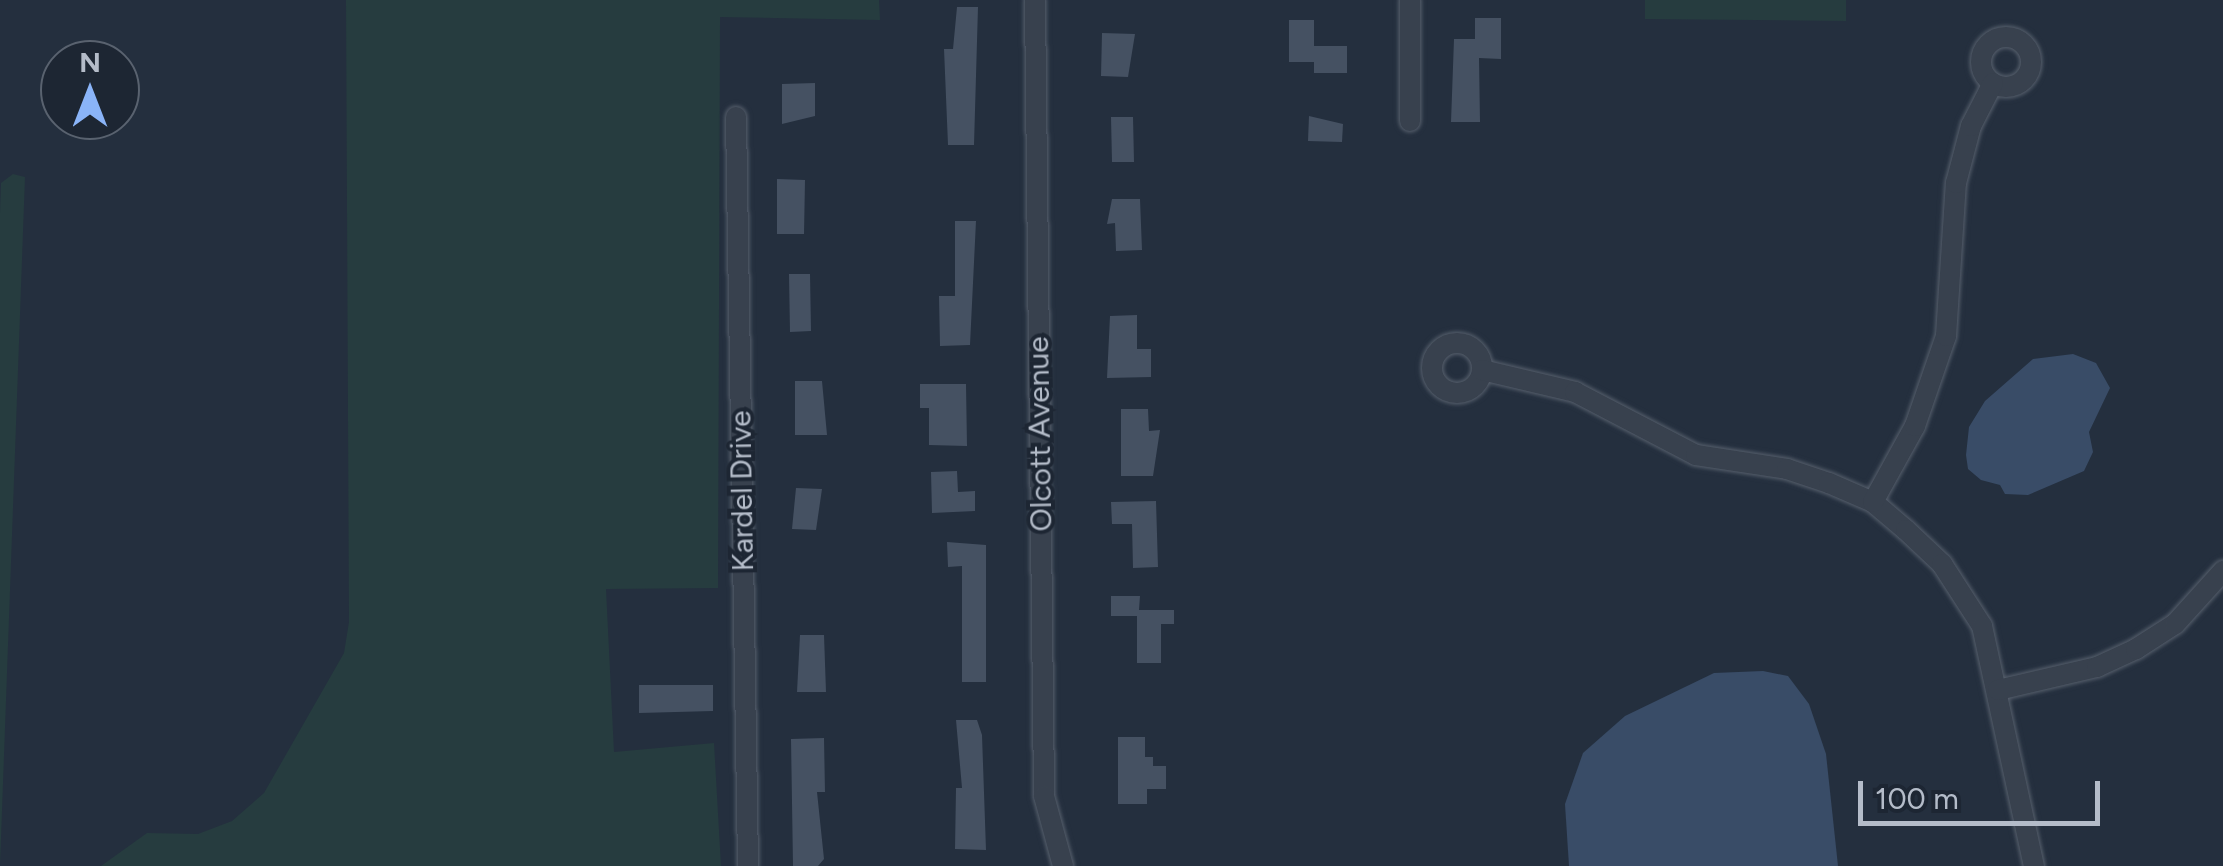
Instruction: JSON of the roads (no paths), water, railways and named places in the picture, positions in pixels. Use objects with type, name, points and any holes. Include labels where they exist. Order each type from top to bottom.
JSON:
[{"type":"street","name":"Olcott Avenue","points":[[1035,0],[1044,796],[1063,866]]},
{"type":"street","points":[[1410,0],[1410,121]]},
{"type":"street","points":[[1874,502],[1916,426],[1946,336],[1956,183],[1971,126],[1993,84]]},
{"type":"street","name":"Kardel Drive","points":[[736,117],[748,866]]},
{"type":"street","points":[[1482,370],[1574,392],[1696,455],[1787,469],[1874,502],[1942,564],[1982,626],[2034,866]]},
{"type":"street","points":[[1998,690],[2097,667],[2136,648],[2175,624],[2223,571]]},
{"type":"water","points":[[2073,354],[2096,363],[2110,388],[2089,432],[2093,452],[2084,471],[2028,495],[2005,494],[2000,485],[1981,480],[1968,469],[1966,455],[1969,427],[1985,401],[2033,359]]},
{"type":"water","points":[[1763,671],[1788,676],[1809,704],[1826,754],[1838,866],[1569,866],[1565,804],[1583,753],[1625,716],[1714,673]]}]
